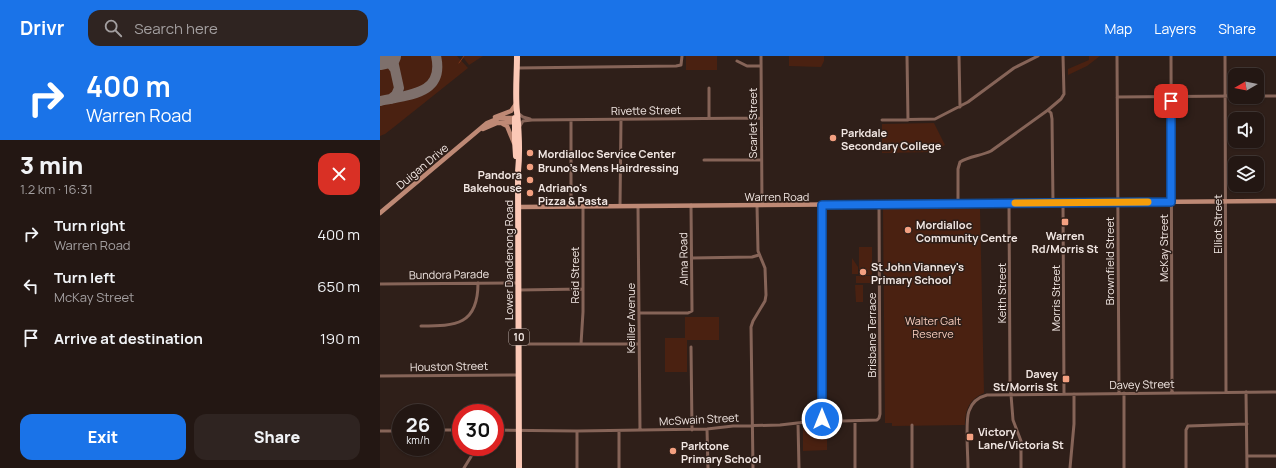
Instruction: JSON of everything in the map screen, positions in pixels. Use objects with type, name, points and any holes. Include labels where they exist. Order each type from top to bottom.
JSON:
[{"type":"highway","name":"Lower Dandenong Road","points":[[517,56],[517,119],[515,146],[518,172]]},
{"type":"highway","name":"Lower Dandenong Road","points":[[517,119],[519,129],[518,290],[520,468]]},
{"type":"street","points":[[517,68],[680,66],[682,56]]},
{"type":"street","name":"Scarlet Street","points":[[753,468],[751,325],[765,301],[766,295],[766,269],[757,248],[761,190],[761,56]]},
{"type":"street","points":[[907,56],[908,120]]},
{"type":"street","points":[[959,56],[960,107]]},
{"type":"street","points":[[882,120],[935,119],[960,107],[1016,67],[1038,56]]},
{"type":"street","points":[[958,204],[958,169],[960,162],[991,151],[1061,99],[1064,94],[1063,56]]},
{"type":"street","name":"Brownfield Street","points":[[1117,56],[1118,393]]},
{"type":"street","name":"McKay Street","points":[[1171,56],[1172,393]]},
{"type":"street","name":"Elliot Street","points":[[1225,56],[1226,392]]},
{"type":"street","points":[[737,61],[747,66],[761,66]]},
{"type":"street","points":[[709,88],[709,118]]},
{"type":"street","points":[[1117,97],[1225,96]]},
{"type":"street","points":[[1264,96],[1276,96]]},
{"type":"street","points":[[487,123],[496,117],[511,111],[517,103]]},
{"type":"street","points":[[1048,110],[1051,113],[1052,119],[1053,203]]},
{"type":"street","name":"Duigan Drive","points":[[380,213],[487,123],[499,118],[517,119]]},
{"type":"street","name":"Rivette Street","points":[[517,119],[571,120],[761,118]]},
{"type":"street","name":"Duigan Drive","points":[[476,132],[493,124],[517,119]]},
{"type":"street","points":[[620,206],[621,119]]},
{"type":"street","points":[[519,129],[521,123],[532,120]]},
{"type":"street","points":[[571,120],[571,206]]},
{"type":"street","points":[[502,123],[507,126],[515,146]]},
{"type":"street","points":[[704,160],[761,160]]},
{"type":"street","name":"Warren Road","points":[[518,206],[1276,201]]},
{"type":"street","name":"Morris Street","points":[[1063,202],[1064,394]]},
{"type":"street","name":"Keith Street","points":[[1009,203],[1010,382],[1013,422],[1021,441],[1021,468]]},
{"type":"street","name":"Brisbane Terrace","points":[[879,204],[879,418]]},
{"type":"street","name":"Alma Road","points":[[639,314],[691,312],[693,308],[691,205]]},
{"type":"street","points":[[822,205],[822,422]]},
{"type":"street","name":"Reid Street","points":[[581,344],[583,290],[583,206]]},
{"type":"street","name":"Keiller Avenue","points":[[638,206],[640,430]]},
{"type":"street","points":[[692,258],[752,257],[759,255]]},
{"type":"street","points":[[421,326],[449,326],[465,319],[471,313],[477,302],[478,283]]},
{"type":"street","name":"Bundora Parade","points":[[380,284],[518,283]]},
{"type":"street","points":[[518,290],[583,290]]},
{"type":"street","points":[[519,344],[639,344]]},
{"type":"street","points":[[691,347],[692,430]]},
{"type":"street","name":"Houston Street","points":[[380,376],[519,375]]},
{"type":"street","points":[[1246,392],[1247,468]]},
{"type":"street","name":"Davey Street","points":[[968,468],[967,416],[973,403],[984,396],[1011,394],[1276,392]]},
{"type":"street","points":[[1124,393],[1124,468]]},
{"type":"street","points":[[1070,468],[1074,424],[1074,394]]},
{"type":"street","name":"McSwain Street","points":[[504,430],[692,430],[798,422],[875,421],[879,418]]},
{"type":"street","points":[[855,421],[856,468]]},
{"type":"street","points":[[798,422],[799,468]]},
{"type":"street","points":[[1186,468],[1187,427],[1192,424],[1247,424]]},
{"type":"street","points":[[912,425],[912,468]]},
{"type":"street","points":[[707,429],[708,468]]},
{"type":"street","points":[[619,430],[619,468]]},
{"type":"street","points":[[380,431],[392,431]]},
{"type":"street","points":[[577,431],[577,468]]},
{"type":"street","points":[[464,468],[471,456]]},
{"type":"street","points":[[1247,456],[1276,456]]},
{"type":"green space","points":[[395,56],[433,56],[434,72],[429,82],[418,89],[404,93]]},
{"type":"green space","points":[[439,56],[457,56],[468,68],[385,134],[380,136],[380,104],[414,97],[431,88],[437,80],[440,70]]},
{"type":"green space","points":[[462,56],[483,56],[469,65]]},
{"type":"green space","points":[[686,56],[717,56],[717,70],[686,70]]},
{"type":"green space","points":[[789,56],[824,56],[824,61],[821,67],[789,66]]},
{"type":"green space","points":[[1089,56],[1100,56],[1087,66],[1068,75],[1068,69],[1089,60]]},
{"type":"green space","points":[[380,64],[390,67],[395,78],[396,87],[391,94],[380,99]]},
{"type":"green space","points":[[934,123],[945,145],[932,152],[882,153],[882,124]]},
{"type":"green space","name":"Walter Galt Reserve","points":[[883,209],[980,209],[984,393],[979,395],[971,402],[967,410],[965,425],[892,426],[892,423],[885,423]]},
{"type":"green space","points":[[859,247],[872,247],[872,275],[859,275]]},
{"type":"green space","points":[[852,258],[858,267],[858,274],[852,274]]},
{"type":"green space","points":[[856,276],[871,276],[871,283],[856,283]]},
{"type":"green space","points":[[855,285],[863,285],[863,302],[856,302]]},
{"type":"green space","points":[[685,317],[719,317],[719,340],[687,340],[687,372],[665,372],[665,338],[685,338]]},
{"type":"green space","points":[[803,426],[827,426],[827,450],[803,451]]},
{"type":"waterway","points":[[459,63],[464,56]]},
{"type":"taxiway","points":[[391,99],[396,95],[399,88],[392,56]]},
{"type":"taxiway","points":[[380,101],[422,91],[429,86],[435,79],[437,69],[436,56]]},
{"type":"taxiway","points":[[380,59],[389,61],[394,68]]},
{"type":"runway","points":[[380,58],[389,56]]},
{"type":"slow traffic","points":[[1015,203],[1148,202]]},
{"type":"place","name":"Parkdale Secondary College","points":[[833,138]]},
{"type":"place","name":"Mordialloc Service Center","points":[[530,153]]},
{"type":"place","name":"Bruno's Mens Hairdressing","points":[[530,167]]},
{"type":"place","name":"Pandora Bakehouse","points":[[530,180]]},
{"type":"place","name":"Adriano's Pizza & Pasta","points":[[530,193]]},
{"type":"place","name":"Warren Rd/Morris St","points":[[1065,222]]},
{"type":"place","name":"Mordialloc Community Centre","points":[[908,230]]},
{"type":"place","name":"St John Vianney's Primary School","points":[[863,272]]},
{"type":"place","name":"Davey St/Morris St","points":[[1066,379]]},
{"type":"place","name":"Victory Lane/Victoria St","points":[[970,437]]},
{"type":"place","name":"Parktone Primary School","points":[[673,451]]},
{"type":"route","points":[[822,419],[822,205],[1171,202],[1171,101]]}]
